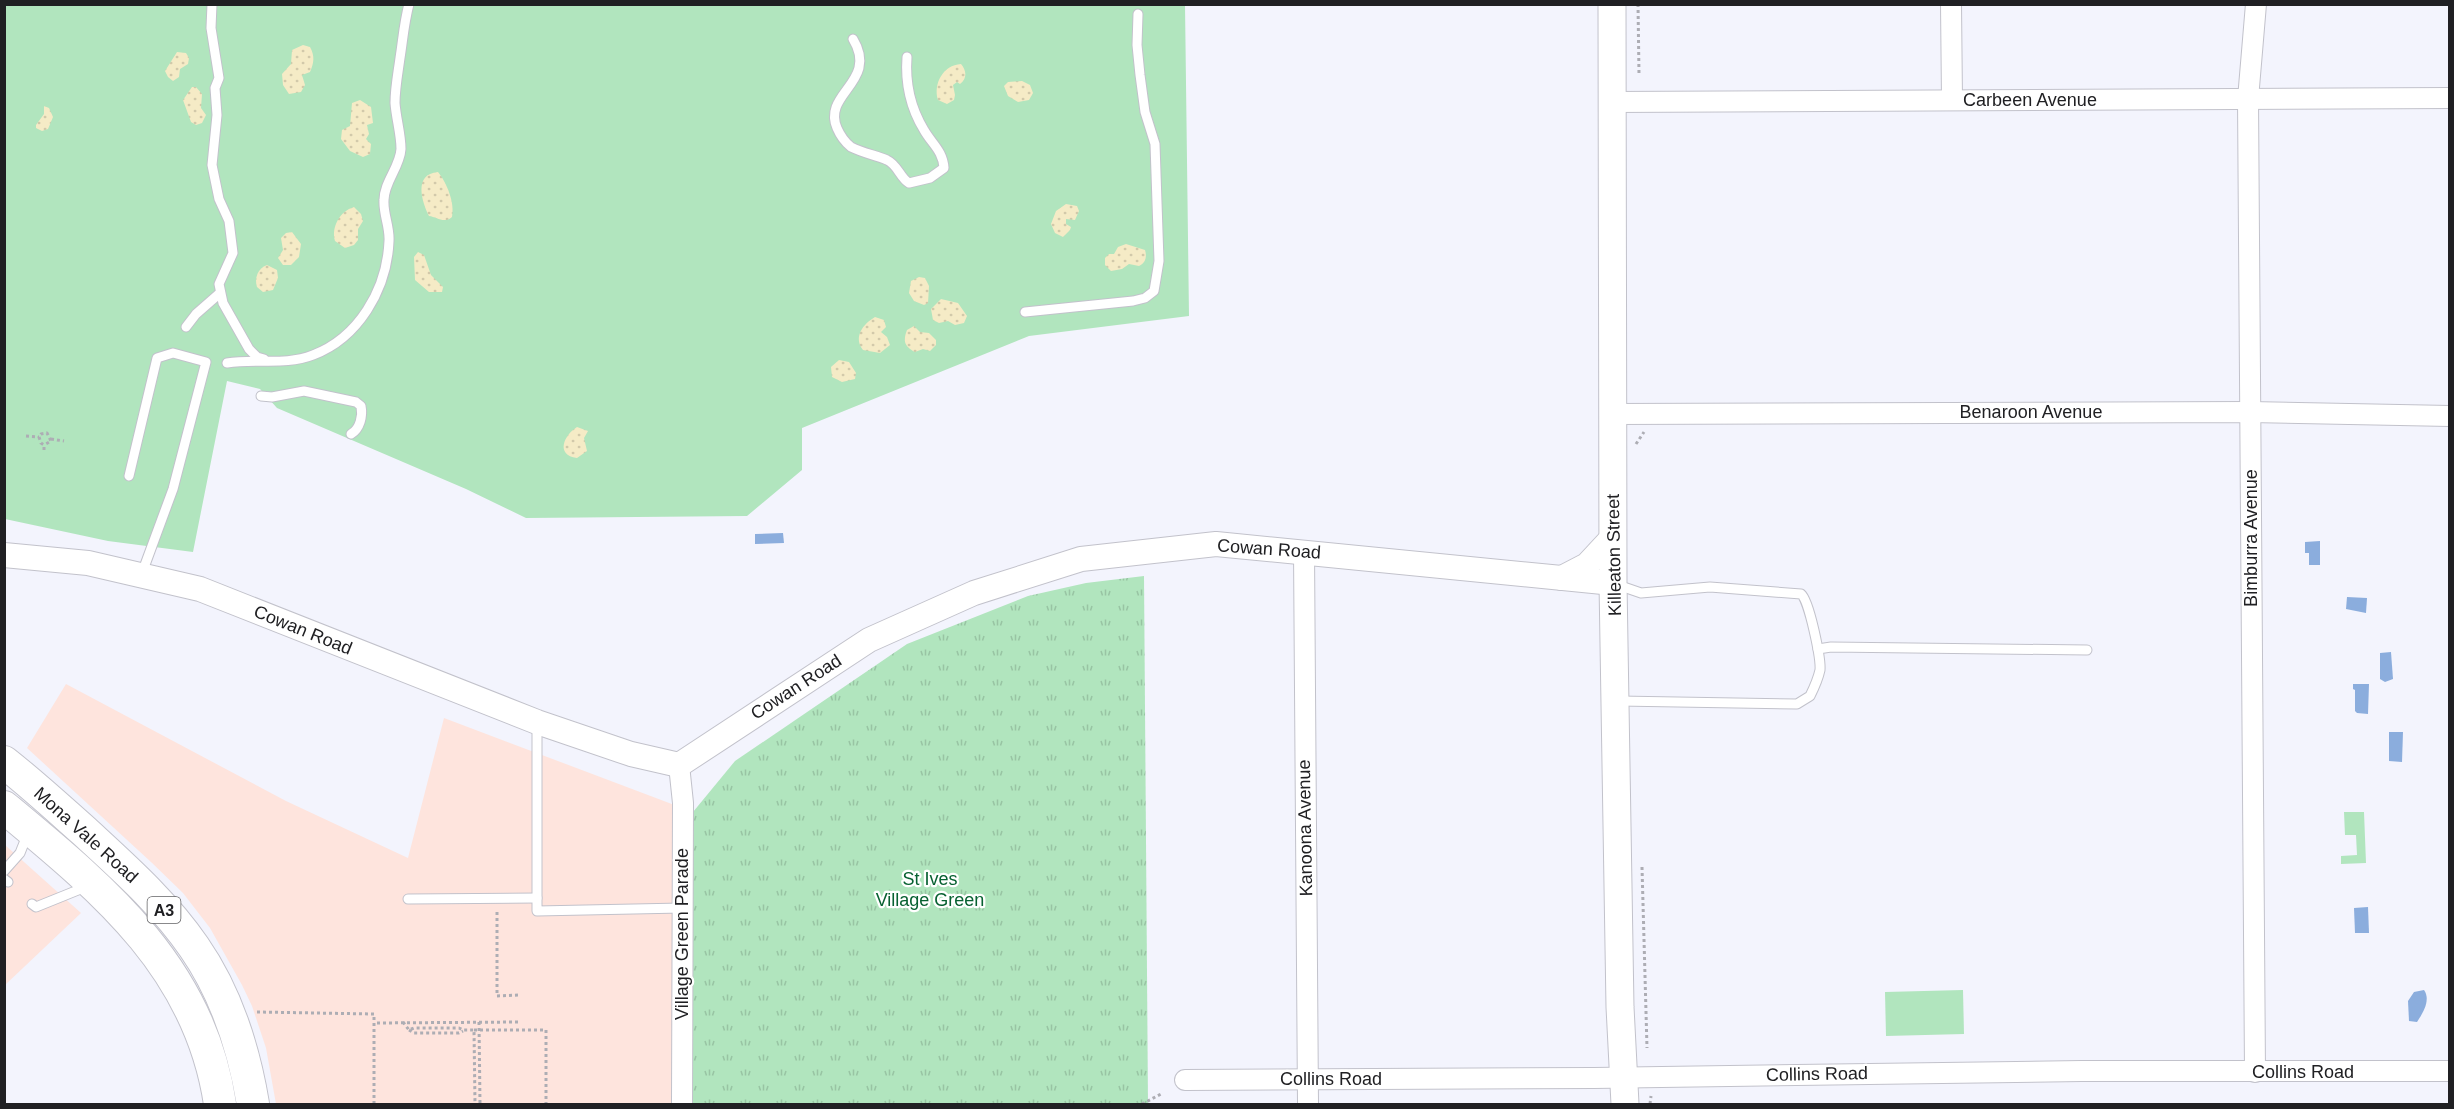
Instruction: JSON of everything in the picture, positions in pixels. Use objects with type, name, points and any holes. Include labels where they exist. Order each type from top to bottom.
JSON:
[{"type":"highway","name":"Mona Vale Road","points":[[4,762],[124,868],[156,900],[195,948],[210,973],[231,1021],[241,1048],[253,1104]]},
{"type":"highway","name":"Mona Vale Road","points":[[4,807],[93,884],[143,936],[180,987],[203,1039],[220,1104]]},
{"type":"main road","name":"Killeaton Street","points":[[1612,4],[1613,537],[1620,1007],[1625,1104]]},
{"type":"street","points":[[1951,4],[1952,100]]},
{"type":"street","name":"Bimburra Avenue","points":[[2255,1072],[2248,99],[2256,4]]},
{"type":"street","name":"Carbeen Avenue","points":[[1611,102],[2450,98]]},
{"type":"street","name":"Benaroon Avenue","points":[[1613,414],[2250,411],[2450,416]]},
{"type":"street","points":[[1562,578],[1587,565],[1613,537]]},
{"type":"street","name":"Cowan Road","points":[[4,555],[88,564],[200,589],[537,722],[631,754],[679,765],[869,640],[974,593],[1082,559],[1216,544],[1614,583]]},
{"type":"street","name":"Kanoona Avenue","points":[[1304,552],[1308,1104]]},
{"type":"street","name":"Village Green Parade","points":[[679,765],[683,803],[682,1104]]},
{"type":"street","name":"Collins Road","points":[[1185,1080],[2082,1071],[2450,1071]]},
{"type":"lane","points":[[212,4],[212,28],[219,78],[215,88],[217,115],[212,165],[219,199],[230,221],[233,246],[231,260],[219,284],[220,293],[223,303],[249,349],[257,357],[275,362]]},
{"type":"lane","points":[[227,363],[251,360],[289,361],[312,356],[347,336],[363,319],[378,286],[390,239],[383,203],[384,191],[401,148],[396,121],[395,93],[402,34],[410,4]]},
{"type":"lane","points":[[1025,312],[1133,301],[1145,298],[1154,291],[1159,261],[1156,153],[1152,130],[1145,112],[1140,75],[1137,45],[1138,14]]},
{"type":"lane","points":[[853,39],[859,53],[861,69],[837,104],[834,114],[836,126],[849,146],[888,160],[909,183],[930,178],[944,168],[943,158],[925,132],[912,106],[906,82],[907,57]]},
{"type":"lane","points":[[186,327],[196,314],[220,293]]},
{"type":"lane","points":[[129,476],[157,358],[173,353],[206,362],[173,489],[141,576]]},
{"type":"lane","points":[[261,396],[272,397],[304,391],[356,402],[361,406],[361,419],[358,428],[351,434]]},
{"type":"lane","points":[[1614,583],[1641,593],[1710,587],[1796,592],[1805,597],[1818,649],[1820,671],[1810,696],[1797,704],[1616,701]]},
{"type":"lane","points":[[1818,649],[1831,647],[2087,650]]},
{"type":"lane","points":[[537,722],[537,910],[682,908]]},
{"type":"lane","points":[[4,871],[20,853],[30,828]]},
{"type":"lane","points":[[32,904],[36,907],[93,884]]},
{"type":"lane","points":[[408,899],[537,898]]},
{"type":"path","points":[[1638,4],[1639,74]]},
{"type":"path","points":[[26,435],[39,437],[45,432],[46,427]]},
{"type":"path","points":[[45,432],[51,439]]},
{"type":"path","points":[[39,437],[39,441],[44,445]]},
{"type":"path","points":[[51,439],[64,441]]},
{"type":"path","points":[[44,445],[48,444],[51,439]]},
{"type":"path","points":[[44,445],[44,450]]},
{"type":"path","points":[[497,904],[497,996],[520,995]]},
{"type":"path","points":[[257,1012],[374,1014],[374,1104]]},
{"type":"path","points":[[479,1022],[480,1104]]},
{"type":"path","points":[[374,1023],[520,1022]]},
{"type":"path","points":[[403,1023],[414,1033],[459,1033],[463,1030],[546,1030],[546,1104]]},
{"type":"path","points":[[474,1030],[475,1104]]},
{"type":"path","points":[[1142,1104],[1161,1094]]},
{"type":"path","points":[[1650,1104],[1651,1096]]},
{"type":"shaded area","points":[[66,684],[286,801],[408,858],[444,718],[693,812],[693,1104],[276,1104],[266,1048],[252,1006],[210,928],[183,893],[27,748]]},
{"type":"shaded area","points":[[5,845],[81,913],[5,985]]},
{"type":"green space","points":[[5,5],[1185,5],[1189,316],[1029,336],[802,428],[802,470],[747,516],[526,518],[466,489],[277,408],[260,389],[227,381],[193,552],[108,541],[5,519]]},
{"type":"green space","name":"St Ives Village Green","points":[[1144,576],[1148,1104],[693,1104],[693,812],[735,761],[907,644],[1028,596],[1086,583]]},
{"type":"green space","points":[[2344,812],[2364,812],[2366,863],[2341,864],[2341,856],[2357,855],[2356,835],[2345,835]]},
{"type":"green space","points":[[1963,990],[1964,1034],[1886,1036],[1885,992]]},
{"type":"sand","points":[[303,45],[312,50],[312,66],[310,72],[302,75],[305,85],[301,92],[289,94],[283,85],[282,74],[291,64],[292,50]]},
{"type":"sand","points":[[177,52],[186,53],[189,58],[188,64],[180,69],[179,77],[173,81],[165,71]]},
{"type":"sand","points":[[961,64],[965,77],[960,84],[957,82],[953,85],[954,100],[947,104],[938,100],[937,88],[941,76],[949,68]]},
{"type":"sand","points":[[1022,81],[1030,85],[1033,93],[1029,100],[1018,102],[1008,96],[1004,86],[1008,82]]},
{"type":"sand","points":[[192,87],[196,87],[202,94],[201,108],[206,115],[202,123],[196,125],[191,122],[183,100]]},
{"type":"sand","points":[[360,100],[371,107],[373,123],[367,125],[369,134],[366,139],[371,144],[370,154],[363,157],[350,151],[341,139],[342,130],[350,126],[352,103]]},
{"type":"sand","points":[[44,106],[49,108],[53,117],[48,129],[42,131],[36,128],[36,125],[44,114]]},
{"type":"sand","points":[[438,172],[447,187],[453,211],[452,217],[446,220],[429,216],[422,196],[422,183],[425,178]]},
{"type":"sand","points":[[1066,204],[1077,206],[1079,211],[1075,220],[1066,219],[1066,224],[1071,227],[1063,237],[1055,233],[1051,224],[1056,211]]},
{"type":"sand","points":[[354,207],[361,214],[363,221],[358,229],[358,240],[354,245],[345,248],[335,241],[334,230],[341,216]]},
{"type":"sand","points":[[292,232],[301,244],[299,257],[291,265],[283,265],[278,258],[283,250],[281,238],[286,233]]},
{"type":"sand","points":[[1126,244],[1145,250],[1145,261],[1139,266],[1129,264],[1122,269],[1111,271],[1105,265],[1105,258],[1109,254],[1114,254],[1118,247]]},
{"type":"sand","points":[[418,252],[424,255],[431,275],[443,287],[442,292],[429,292],[415,280],[414,257]]},
{"type":"sand","points":[[267,265],[277,270],[278,278],[273,290],[263,292],[257,287],[256,277],[261,268]]},
{"type":"sand","points":[[919,277],[925,278],[929,286],[928,303],[924,305],[914,301],[909,293],[911,281]]},
{"type":"sand","points":[[941,299],[958,303],[967,316],[964,323],[955,325],[948,321],[939,323],[933,320],[931,309]]},
{"type":"sand","points":[[875,317],[884,320],[886,327],[881,332],[887,337],[890,345],[880,353],[863,350],[859,340],[863,327]]},
{"type":"sand","points":[[914,326],[920,332],[929,333],[936,340],[936,345],[930,351],[923,349],[915,352],[907,345],[905,337],[907,330]]},
{"type":"sand","points":[[839,360],[849,362],[856,373],[855,379],[842,382],[832,377],[831,367]]},
{"type":"sand","points":[[577,427],[588,431],[584,438],[587,451],[577,458],[566,453],[564,444],[568,435]]},
{"type":"water","points":[[783,533],[784,543],[755,544],[755,534]]},
{"type":"water","points":[[2320,541],[2320,565],[2309,565],[2309,553],[2305,553],[2305,542]]},
{"type":"water","points":[[2347,597],[2367,598],[2366,613],[2346,609]]},
{"type":"water","points":[[2391,652],[2393,679],[2385,682],[2380,679],[2380,653]]},
{"type":"water","points":[[2353,684],[2369,684],[2368,714],[2355,711]]},
{"type":"water","points":[[2389,732],[2403,732],[2402,762],[2389,761]]},
{"type":"water","points":[[2368,907],[2369,933],[2355,933],[2354,908]]},
{"type":"water","points":[[2424,990],[2427,998],[2424,1011],[2417,1022],[2409,1021],[2408,1001],[2414,992]]}]
